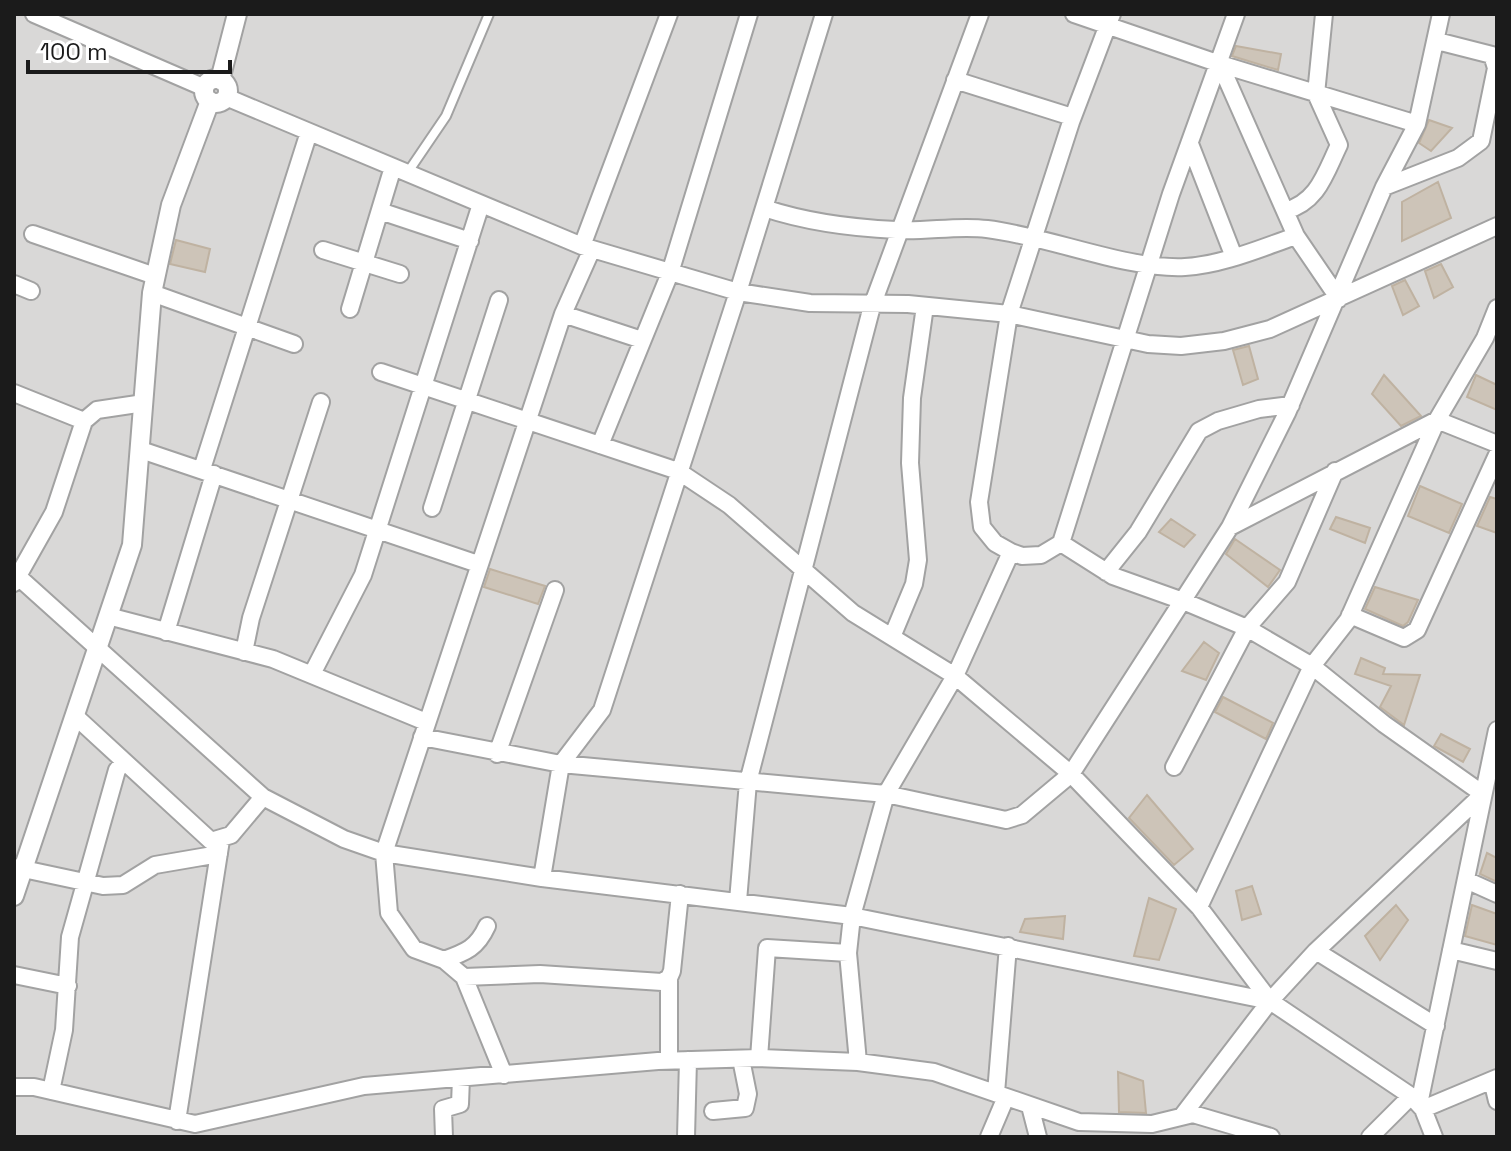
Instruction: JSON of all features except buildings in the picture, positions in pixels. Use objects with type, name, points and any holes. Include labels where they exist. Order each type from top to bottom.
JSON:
[{"type":"street","points":[[34,14],[587,247],[738,292],[810,303],[925,306],[1009,314],[1126,340],[1181,346],[1224,341],[1270,329],[1497,226]]},
{"type":"street","points":[[14,896],[18,868],[75,716],[132,545],[154,284],[171,205],[216,92],[237,14]]},
{"type":"street","points":[[504,1075],[464,977],[444,960],[414,949],[389,913],[384,853],[478,564],[669,14]]},
{"type":"street","points":[[600,445],[670,273],[749,14]]},
{"type":"street","points":[[542,878],[561,764],[602,710],[738,292],[824,14]]},
{"type":"street","points":[[738,901],[748,782],[872,306],[980,14]]},
{"type":"street","points":[[1074,14],[1110,20],[1220,64],[1417,124]]},
{"type":"street","points":[[1110,20],[1072,117],[1009,314],[979,502],[982,527],[995,543],[1022,556],[1041,555],[1061,543],[1149,265],[1236,14]]},
{"type":"street","points":[[1285,211],[1304,206],[1312,197],[1339,145],[1316,94],[1324,14]]},
{"type":"street","points":[[108,616],[244,652],[312,674],[424,729],[497,754],[561,764],[886,794],[1013,820],[1071,774],[1230,527],[1291,405],[1339,299],[1384,187],[1417,124],[1441,14]]},
{"type":"street","points":[[1384,187],[1458,158],[1476,146],[1483,134],[1496,68],[1492,55],[1437,41]]},
{"type":"street","points":[[1220,64],[1296,236],[1339,299]]},
{"type":"street","points":[[955,80],[1072,117]]},
{"type":"street","points":[[166,632],[246,329],[309,132]]},
{"type":"street","points":[[1190,144],[1234,257]]},
{"type":"street","points":[[350,309],[380,211],[401,170]]},
{"type":"street","points":[[312,674],[363,575],[481,204]]},
{"type":"street","points":[[764,208],[791,217],[899,230],[945,226],[987,229],[1149,265],[1185,267],[1234,257],[1296,236]]},
{"type":"street","points":[[380,211],[470,241]]},
{"type":"street","points":[[33,234],[154,284],[246,329],[294,344]]},
{"type":"street","points":[[323,250],[400,274]]},
{"type":"street","points":[[14,284],[31,291]]},
{"type":"street","points":[[432,508],[469,401],[499,300]]},
{"type":"street","points":[[892,637],[914,584],[918,560],[910,463],[912,398],[925,306]]},
{"type":"street","points":[[1199,907],[1312,666],[1350,615],[1437,420],[1485,338],[1497,308]]},
{"type":"street","points":[[563,314],[642,340]]},
{"type":"street","points":[[381,372],[678,471],[729,505],[853,613],[955,676],[1071,774],[1199,907],[1270,1001],[1418,1103],[1434,1137]]},
{"type":"street","points":[[14,393],[84,421]]},
{"type":"street","points":[[244,652],[251,618],[321,402]]},
{"type":"street","points":[[144,403],[97,410],[84,421],[54,512],[15,577],[263,797],[344,839],[384,853],[542,878],[852,916],[1270,1001]]},
{"type":"street","points":[[1106,572],[1138,532],[1199,431],[1218,421],[1259,409],[1291,405]]},
{"type":"street","points":[[1230,527],[1437,420],[1497,444]]},
{"type":"street","points":[[141,450],[478,564]]},
{"type":"street","points":[[1350,615],[1404,638],[1417,630],[1497,455]]},
{"type":"street","points":[[1174,767],[1247,628],[1287,582],[1335,471]]},
{"type":"street","points":[[1061,543],[1106,572],[1247,628],[1312,666],[1384,724],[1489,784]]},
{"type":"street","points":[[858,1062],[848,953],[852,916],[886,794],[955,676],[1011,552]]},
{"type":"street","points":[[497,754],[555,590]]},
{"type":"street","points":[[75,716],[203,837],[220,847]]},
{"type":"street","points":[[1418,1103],[1489,784],[1497,730]]},
{"type":"street","points":[[51,1091],[64,1030],[70,937],[117,770],[124,762]]},
{"type":"street","points":[[1182,1116],[1270,1001],[1316,951],[1489,784]]},
{"type":"street","points":[[18,868],[84,882],[123,885],[155,865],[220,847],[263,797]]},
{"type":"street","points":[[180,1129],[220,847]]},
{"type":"street","points":[[1466,880],[1497,894]]},
{"type":"street","points":[[669,1061],[669,978],[680,894]]},
{"type":"street","points":[[444,960],[468,952],[479,943],[487,926]]},
{"type":"street","points":[[989,1137],[1001,1095],[1008,946]]},
{"type":"street","points":[[759,1058],[767,948],[848,953]]},
{"type":"street","points":[[1451,950],[1497,961]]},
{"type":"street","points":[[1316,951],[1436,1026]]},
{"type":"street","points":[[464,977],[540,974],[662,982],[669,978]]},
{"type":"street","points":[[14,975],[68,986]]},
{"type":"street","points":[[14,1087],[51,1091],[180,1129],[364,1086],[669,1061],[759,1058],[858,1062],[934,1072],[1079,1122],[1152,1124],[1182,1116],[1209,1116],[1271,1137]]},
{"type":"street","points":[[713,1111],[745,1108],[748,1094],[741,1059]]},
{"type":"street","points":[[686,1137],[688,1060]]},
{"type":"street","points":[[444,1137],[443,1109],[460,1104],[461,1078]]},
{"type":"street","points":[[1370,1137],[1418,1103],[1494,1079],[1497,1101]]},
{"type":"street","points":[[1030,1106],[1038,1137]]},
{"type":"lane","points":[[401,170],[446,116],[489,14]]},
{"type":"shaded area","points":[[14,14],[1497,14],[1497,1137],[14,1137]]}]
